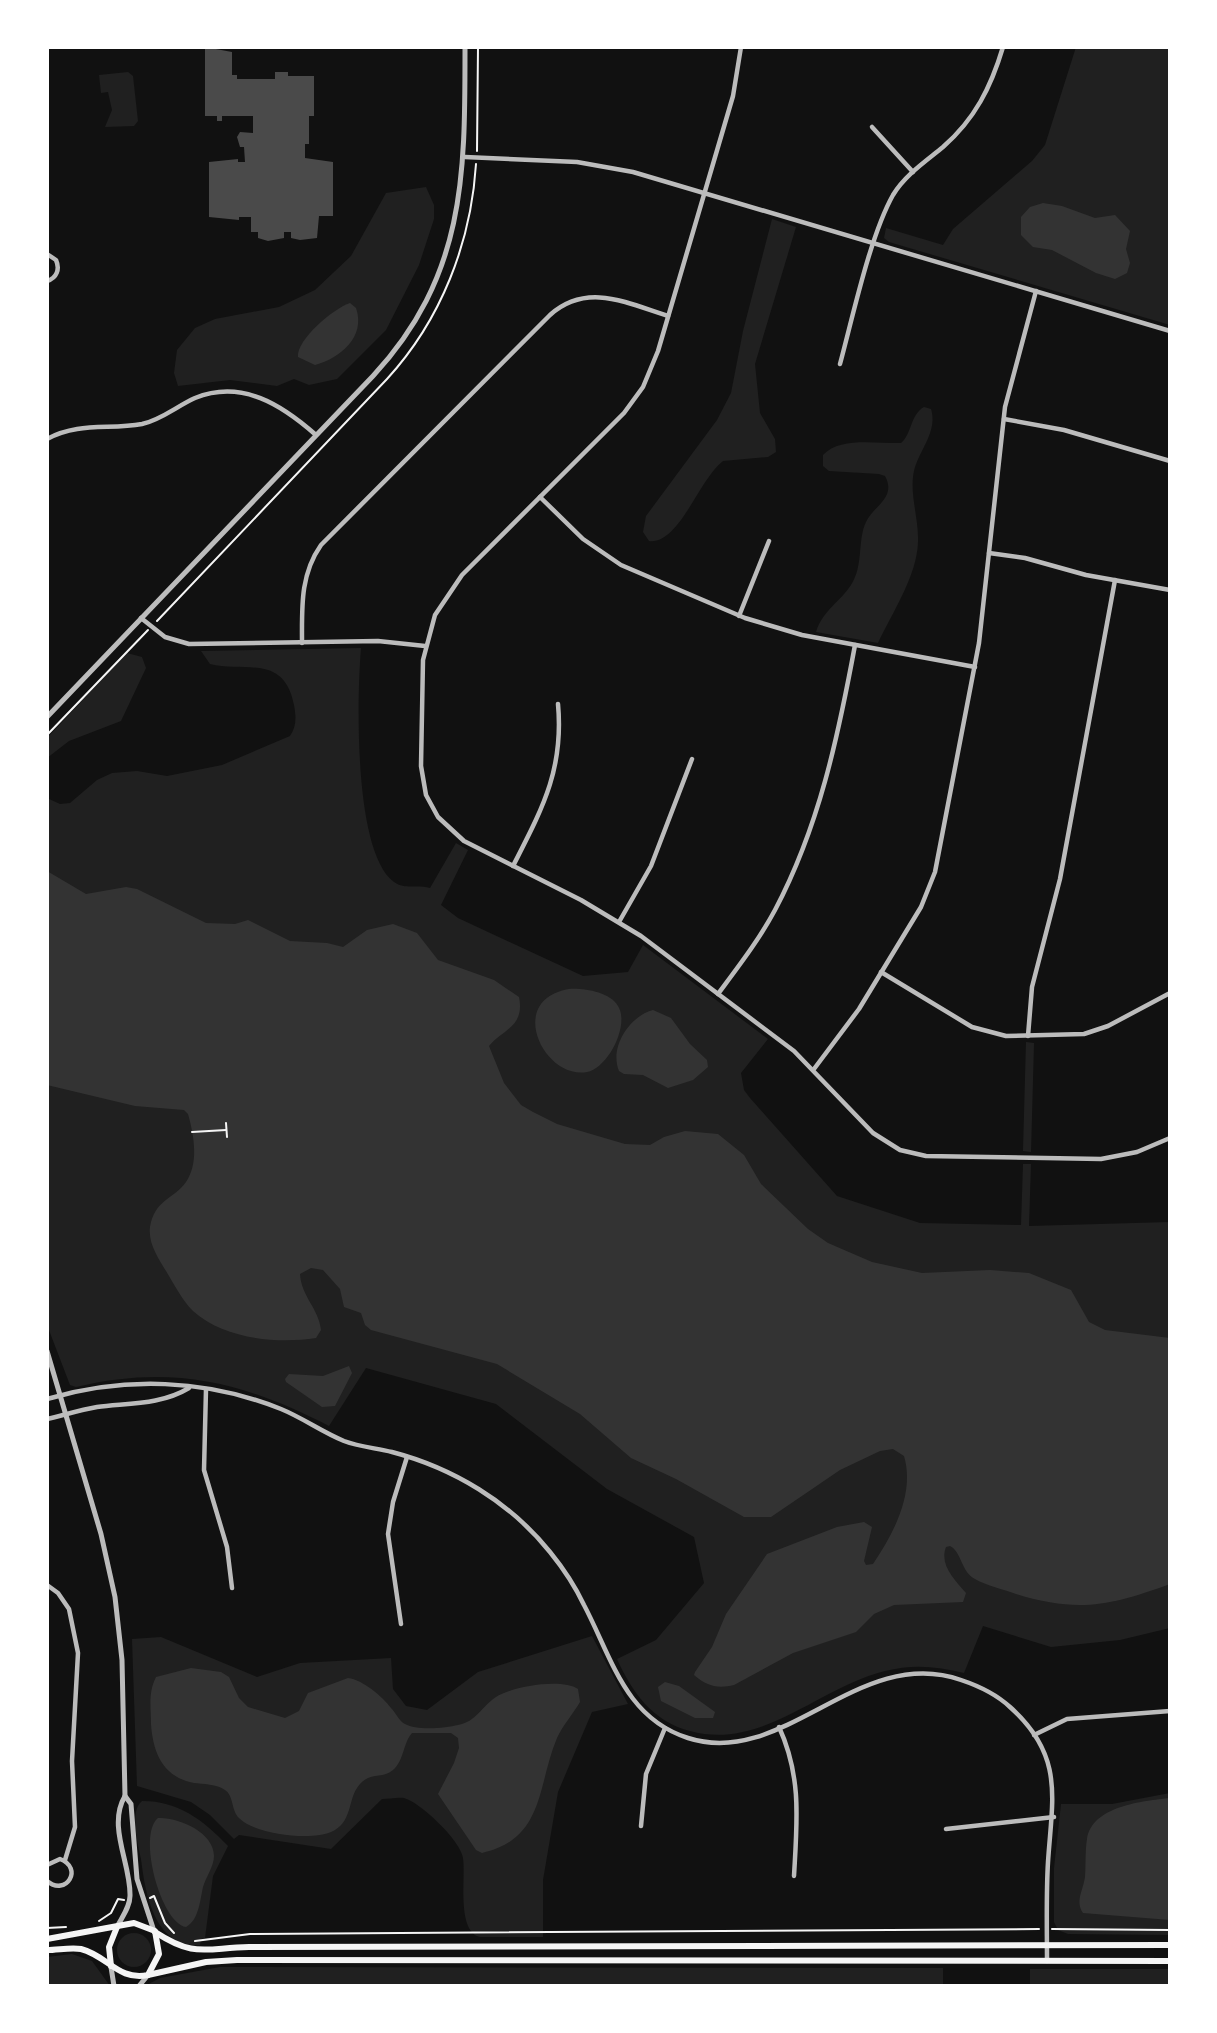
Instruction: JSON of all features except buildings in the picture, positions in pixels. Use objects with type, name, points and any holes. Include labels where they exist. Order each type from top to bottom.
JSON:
[{"type":"main road","points":[[47,1939],[138,1923],[177,1946],[191,1950],[249,1947],[1170,1945]]},
{"type":"main road","points":[[111,1966],[109,1947],[117,1927]]},
{"type":"main road","points":[[148,1975],[159,1954],[155,1931]]},
{"type":"main road","points":[[47,1950],[84,1950],[127,1976],[148,1975],[206,1962],[246,1959],[1170,1961]]},
{"type":"street","points":[[47,718],[388,359],[424,305],[453,234],[465,157],[466,47]]},
{"type":"street","points":[[741,47],[733,96],[652,367],[634,400],[450,589],[435,615],[425,646],[421,766],[426,795],[438,817],[457,836],[619,922],[718,994],[814,1069],[876,1136],[893,1147],[914,1154],[1107,1159],[1141,1151],[1170,1138]]},
{"type":"street","points":[[840,364],[875,244],[893,196],[913,172],[958,132],[979,107],[1003,47]]},
{"type":"street","points":[[872,127],[913,172]]},
{"type":"street","points":[[465,157],[595,164],[704,192],[1170,331]]},
{"type":"street","points":[[47,254],[56,260],[58,269],[54,277],[47,281]]},
{"type":"street","points":[[814,1069],[852,1020],[918,911],[935,872],[975,667],[1003,419],[1012,374],[1036,292]]},
{"type":"street","points":[[302,643],[303,585],[307,570],[321,545],[553,311],[570,300],[594,296],[668,316]]},
{"type":"street","points":[[47,439],[83,426],[140,424],[195,398],[221,393],[247,394],[271,401],[316,435]]},
{"type":"street","points":[[1003,419],[1064,430],[1170,461]]},
{"type":"street","points":[[540,497],[583,539],[616,562],[644,578],[739,616],[784,631],[975,667]]},
{"type":"street","points":[[739,616],[769,541]]},
{"type":"street","points":[[989,553],[1025,558],[1170,590]]},
{"type":"street","points":[[1028,1036],[1032,987],[1060,879],[1115,580]]},
{"type":"street","points":[[141,618],[165,637],[184,643],[386,641],[425,646]]},
{"type":"street","points":[[718,994],[762,932],[799,858],[835,748],[855,645]]},
{"type":"street","points":[[513,866],[553,779],[559,745],[558,704]]},
{"type":"street","points":[[619,922],[651,866],[692,759]]},
{"type":"street","points":[[881,972],[979,1030],[1028,1036],[1066,1037],[1094,1031],[1170,993]]},
{"type":"street","points":[[47,1351],[68,1414],[115,1597],[122,1660],[125,1796],[119,1805],[120,1828],[130,1896],[117,1927]]},
{"type":"street","points":[[47,1399],[62,1394],[142,1383],[177,1383],[266,1404],[343,1440],[407,1457],[472,1485],[531,1531],[576,1589],[628,1696],[638,1709],[665,1728],[694,1740],[723,1743],[760,1736],[870,1683],[911,1673],[953,1677],[994,1694],[1010,1707],[1034,1735],[1053,1780],[1054,1816],[1048,1864],[1047,1961]]},
{"type":"street","points":[[47,1419],[98,1407],[143,1404],[179,1394],[190,1388]]},
{"type":"street","points":[[206,1389],[204,1470],[227,1548],[232,1588]]},
{"type":"street","points":[[401,1624],[388,1534],[393,1502],[407,1457]]},
{"type":"street","points":[[47,1585],[58,1593],[69,1609],[78,1653],[72,1761],[75,1827],[65,1860]]},
{"type":"street","points":[[1034,1735],[1067,1719],[1170,1711]]},
{"type":"street","points":[[779,1727],[793,1761],[798,1794],[794,1876]]},
{"type":"street","points":[[641,1826],[646,1773],[665,1728]]},
{"type":"street","points":[[125,1796],[131,1804],[138,1884],[155,1931]]},
{"type":"street","points":[[946,1829],[1054,1816]]},
{"type":"street","points":[[47,1865],[56,1859],[65,1860],[71,1867],[71,1880],[59,1887],[47,1881]]},
{"type":"street","points":[[111,1966],[114,1986]]},
{"type":"street","points":[[139,1986],[148,1975]]},
{"type":"path","points":[[478,47],[478,144]]},
{"type":"path","points":[[47,735],[145,633]]},
{"type":"path","points":[[226,1123],[227,1137]]},
{"type":"path","points":[[192,1132],[226,1130]]},
{"type":"path","points":[[154,1896],[165,1923],[179,1937]]},
{"type":"path","points":[[93,1923],[109,1916],[118,1899]]},
{"type":"path","points":[[47,1928],[71,1927]]},
{"type":"path","points":[[189,1941],[246,1934],[1170,1930]]},
{"type":"shaded area","points":[[1076,47],[1170,47],[1170,325],[889,242],[884,238],[886,228],[943,245],[953,229],[1032,161],[1045,145]]},
{"type":"shaded area","points":[[128,72],[133,76],[138,121],[134,126],[105,127],[112,110],[108,92],[101,93],[99,75]]},
{"type":"shaded area","points":[[426,187],[434,205],[434,219],[419,265],[386,330],[337,379],[309,385],[294,379],[277,386],[230,380],[178,386],[174,373],[177,350],[195,328],[215,319],[279,307],[315,290],[351,256],[386,193]]},
{"type":"shaded area","points":[[1043,203],[1062,206],[1095,218],[1115,215],[1130,231],[1126,249],[1130,263],[1127,273],[1115,279],[1096,273],[1052,250],[1033,247],[1021,235],[1021,217],[1030,207]]},
{"type":"shaded area","points":[[772,219],[796,227],[755,364],[760,413],[775,439],[776,452],[768,457],[723,461],[670,533],[649,541],[643,532],[646,516],[717,420],[731,393],[743,331]]},
{"type":"shaded area","points":[[350,303],[356,308],[358,318],[354,337],[349,345],[342,352],[315,365],[298,357],[299,350],[309,334],[335,311]]},
{"type":"shaded area","points":[[924,407],[931,409],[932,425],[914,471],[917,555],[903,594],[878,643],[816,632],[827,612],[851,585],[859,561],[863,529],[888,490],[885,476],[879,474],[829,471],[823,466],[823,455],[830,449],[849,443],[901,443],[919,410]]},
{"type":"shaded area","points":[[361,648],[359,735],[364,807],[371,839],[381,865],[394,882],[402,886],[430,888],[456,843],[468,850],[441,905],[458,918],[583,976],[628,972],[643,945],[768,1039],[741,1073],[744,1090],[837,1196],[920,1223],[1021,1225],[1023,1164],[1031,1164],[1029,1226],[1170,1222],[1170,1628],[1120,1640],[1051,1647],[983,1626],[964,1673],[924,1667],[885,1671],[861,1679],[766,1725],[742,1732],[716,1735],[690,1731],[654,1713],[629,1683],[617,1659],[656,1640],[704,1583],[694,1537],[607,1489],[496,1404],[366,1368],[329,1426],[267,1398],[207,1381],[144,1377],[76,1387],[70,1385],[47,1325],[47,798],[60,804],[70,803],[97,780],[112,773],[137,771],[167,776],[222,765],[290,736],[295,725],[295,709],[289,689],[281,678],[261,668],[210,664],[201,651]]},
{"type":"shaded area","points":[[127,653],[142,657],[146,668],[121,721],[69,741],[47,758],[47,738]]},
{"type":"shaded area","points":[[47,871],[86,894],[126,887],[137,889],[206,923],[235,924],[248,920],[290,941],[327,943],[343,947],[367,930],[393,924],[417,933],[438,960],[494,980],[519,997],[519,1015],[516,1021],[489,1046],[504,1083],[521,1105],[533,1112],[557,1124],[625,1144],[650,1145],[664,1137],[685,1131],[718,1134],[744,1155],[761,1184],[808,1229],[828,1243],[872,1262],[922,1273],[990,1270],[1029,1273],[1071,1290],[1089,1322],[1105,1330],[1170,1338],[1170,1584],[1111,1602],[1058,1604],[1016,1594],[975,1579],[970,1576],[950,1546],[946,1547],[944,1554],[946,1566],[966,1593],[963,1602],[894,1605],[874,1614],[856,1632],[793,1653],[734,1685],[722,1687],[703,1682],[694,1675],[695,1672],[712,1647],[726,1614],[767,1554],[837,1527],[864,1522],[872,1527],[864,1561],[866,1565],[873,1564],[895,1526],[905,1498],[907,1470],[904,1456],[893,1449],[880,1451],[840,1470],[771,1517],[744,1517],[676,1479],[631,1458],[580,1414],[497,1364],[371,1330],[365,1325],[361,1313],[344,1307],[340,1289],[323,1270],[311,1268],[300,1274],[303,1289],[320,1322],[321,1330],[316,1338],[285,1340],[252,1337],[220,1328],[206,1320],[193,1311],[178,1292],[157,1256],[150,1233],[156,1211],[186,1182],[193,1166],[194,1149],[188,1114],[184,1110],[135,1106],[47,1085]]},
{"type":"shaded area","points":[[569,989],[603,994],[614,1001],[621,1014],[615,1045],[602,1063],[587,1072],[571,1071],[557,1064],[538,1038],[535,1022],[539,1008],[550,996]]},
{"type":"shaded area","points":[[653,1010],[671,1018],[690,1044],[707,1060],[708,1067],[693,1080],[668,1088],[643,1075],[624,1074],[619,1071],[617,1052],[624,1034],[637,1019]]},
{"type":"shaded area","points":[[1026,1042],[1034,1043],[1031,1152],[1023,1151]]},
{"type":"shaded area","points":[[349,1366],[352,1373],[335,1406],[322,1407],[285,1379],[289,1374],[323,1376]]},
{"type":"shaded area","points":[[592,1636],[628,1704],[592,1712],[558,1792],[543,1880],[543,1937],[480,1937],[473,1933],[465,1914],[461,1851],[439,1823],[404,1798],[382,1799],[331,1849],[239,1835],[234,1839],[210,1815],[191,1802],[137,1786],[132,1639],[161,1637],[257,1677],[300,1663],[391,1658],[393,1689],[406,1706],[427,1710],[478,1672]]},
{"type":"shaded area","points":[[191,1668],[221,1672],[229,1677],[239,1698],[248,1707],[285,1718],[299,1711],[308,1693],[348,1678],[372,1689],[403,1723],[417,1728],[439,1728],[464,1723],[496,1697],[537,1685],[571,1686],[578,1689],[580,1702],[557,1738],[536,1808],[528,1823],[517,1836],[502,1846],[482,1853],[476,1850],[438,1794],[459,1748],[458,1738],[451,1733],[412,1733],[397,1766],[388,1773],[370,1777],[362,1782],[354,1793],[343,1823],[331,1832],[297,1836],[269,1832],[246,1824],[236,1815],[230,1796],[225,1790],[214,1785],[183,1780],[167,1769],[157,1754],[151,1724],[150,1700],[153,1683],[156,1677]]},
{"type":"shaded area","points":[[665,1682],[679,1686],[715,1712],[713,1718],[695,1718],[661,1701],[658,1687]]},
{"type":"shaded area","points":[[1170,1793],[1170,1935],[1068,1934],[1058,1930],[1054,1922],[1054,1868],[1061,1804],[1112,1804]]},
{"type":"shaded area","points":[[1170,1798],[1170,1920],[1083,1913],[1080,1900],[1085,1877],[1087,1839],[1091,1828],[1098,1819],[1120,1807]]},
{"type":"shaded area","points":[[142,1801],[179,1808],[200,1820],[228,1846],[213,1876],[205,1938],[201,1939],[200,1945],[184,1944],[172,1938],[155,1916],[145,1886],[135,1828],[136,1812]]},
{"type":"shaded area","points":[[158,1818],[185,1823],[202,1833],[212,1847],[214,1860],[194,1920],[186,1927],[177,1922],[168,1911],[155,1877],[150,1842],[152,1827]]},
{"type":"shaded area","points":[[134,1933],[146,1938],[151,1950],[146,1962],[134,1967],[122,1962],[117,1950],[122,1938]]},
{"type":"shaded area","points":[[72,1954],[92,1961],[110,1986],[47,1986],[47,1957]]},
{"type":"shaded area","points":[[220,1967],[943,1968],[943,1986],[145,1986],[160,1978]]},
{"type":"shaded area","points":[[1030,1969],[1170,1969],[1170,1986],[1030,1986]]}]
